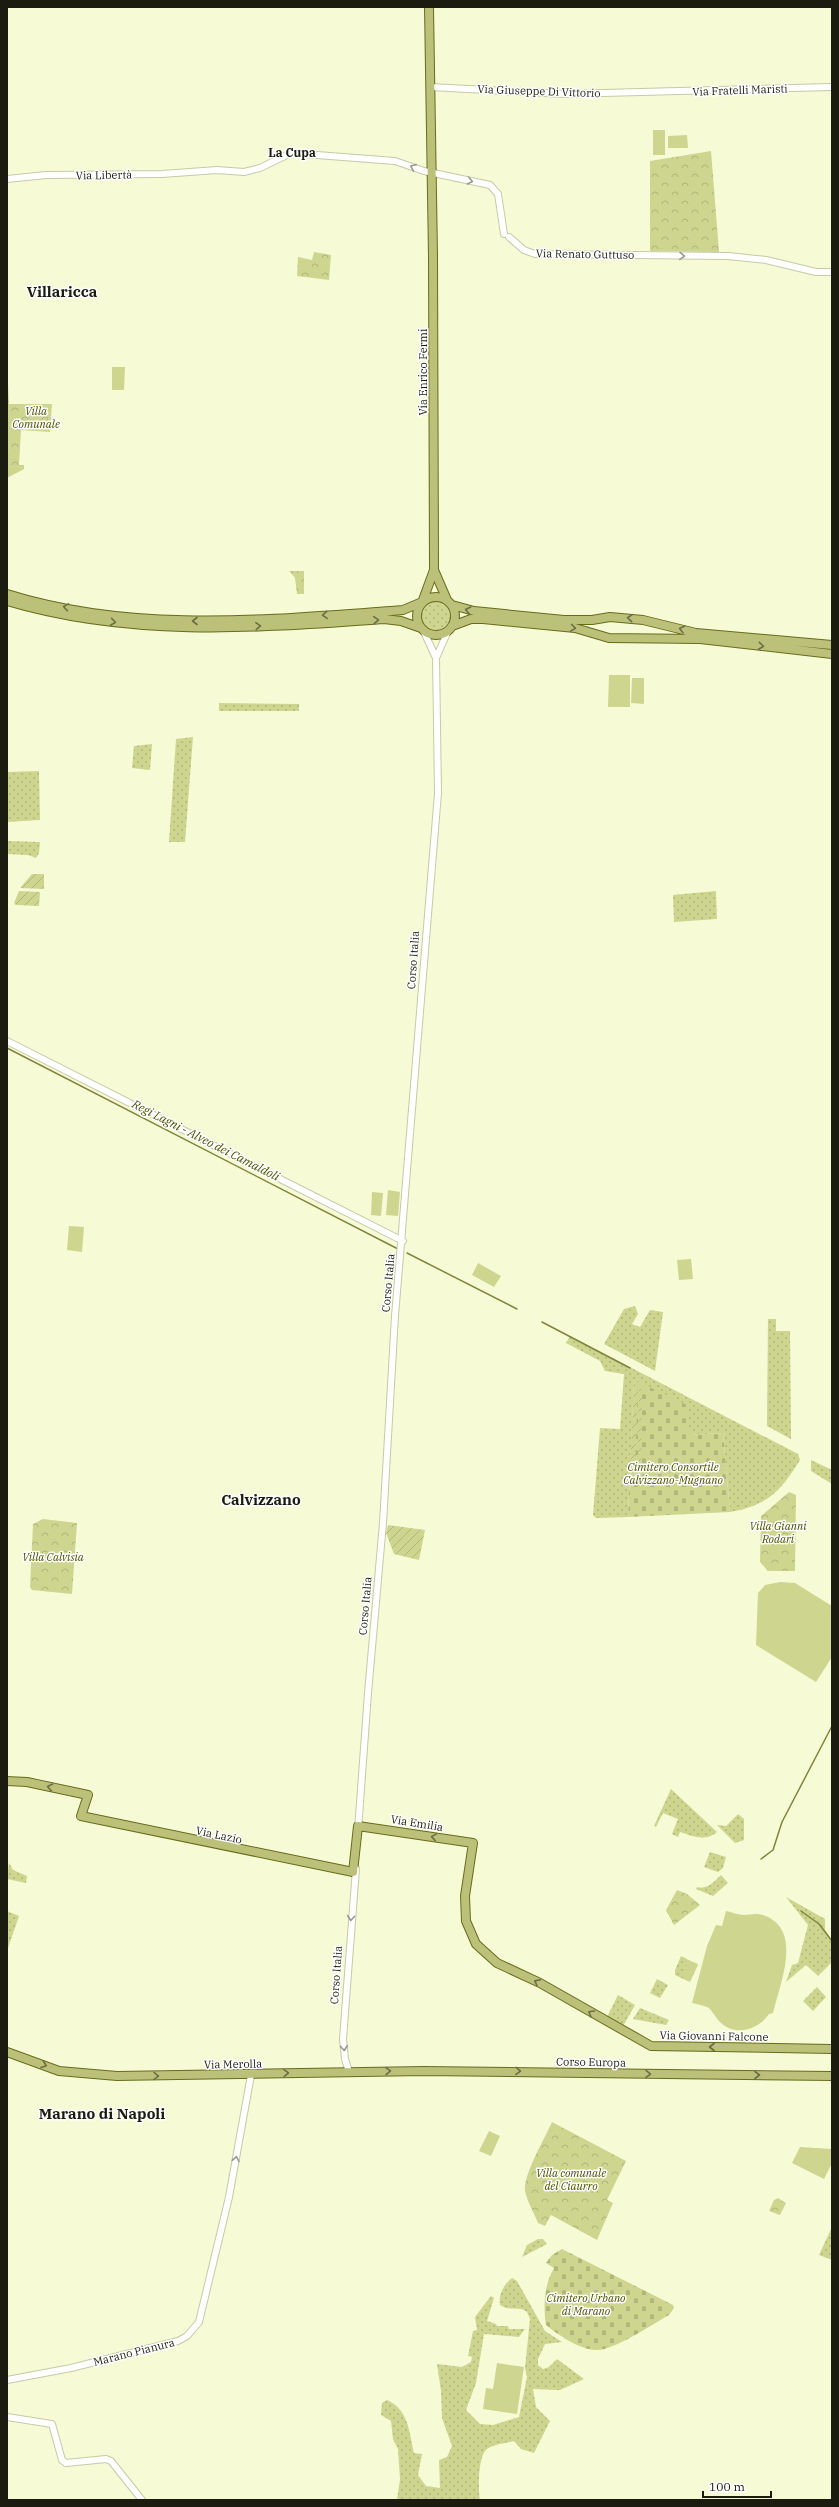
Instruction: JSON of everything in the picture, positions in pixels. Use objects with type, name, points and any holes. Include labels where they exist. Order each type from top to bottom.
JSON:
[{"type":"main road","name":"Via Enrico Fermi","points":[[422,601],[434,570],[432,173],[429,7]]},
{"type":"main road","name":"Via Enrico Fermi","points":[[434,570],[449,602]]},
{"type":"main road","points":[[7,594],[81,610],[133,618],[181,621],[403,610],[435,596],[474,611],[564,620],[613,617],[656,622],[696,633],[832,645]]},
{"type":"main road","points":[[7,601],[69,616],[149,627],[220,628],[384,619],[401,621],[435,635],[471,619],[483,619],[575,628],[614,638],[652,637],[700,639],[832,654]]},
{"type":"main road","points":[[422,601],[416,615],[422,629]]},
{"type":"main road","points":[[449,602],[455,615],[450,628]]},
{"type":"main road","points":[[602,635],[600,625],[604,618]]},
{"type":"main road","points":[[652,637],[658,629],[656,622]]},
{"type":"main road","name":"Via Lazio","points":[[7,1781],[27,1782],[88,1795],[81,1816],[354,1876]]},
{"type":"main road","name":"Via Emilia","points":[[358,1826],[473,1843],[475,1853],[469,1909],[470,1920],[481,1943],[513,1969]]},
{"type":"main road","name":"Corso Italia","points":[[354,1876],[358,1826]]},
{"type":"main road","name":"Via Giovanni Falcone","points":[[513,1969],[651,2046],[832,2049]]},
{"type":"main road","name":"Via Merolla","points":[[7,2052],[59,2070],[117,2076],[349,2072]]},
{"type":"main road","name":"Corso Europa","points":[[349,2072],[454,2071],[832,2076]]},
{"type":"street","name":"Via Giuseppe Di Vittorio","points":[[430,87],[565,94],[647,93]]},
{"type":"street","name":"Via Fratelli Maristi","points":[[647,93],[832,87]]},
{"type":"street","name":"Via Libertà","points":[[7,179],[46,176],[252,171],[291,153],[395,160],[432,173]]},
{"type":"street","name":"Via Renato Guttuso","points":[[432,173],[486,184],[494,188],[498,194],[506,236],[524,250],[535,254],[728,256],[766,260],[816,272],[832,272]]},
{"type":"street","points":[[436,658],[450,628]]},
{"type":"street","points":[[422,629],[436,658]]},
{"type":"street","name":"Corso Italia","points":[[358,1826],[383,1523],[395,1316],[438,793],[436,658]]},
{"type":"street","points":[[8,1042],[402,1241]]},
{"type":"street","name":"Corso Italia","points":[[349,2072],[345,2060],[343,2039],[354,1876]]},
{"type":"street","name":"Marano Pianura","points":[[7,2380],[85,2364],[187,2336],[199,2322],[229,2197],[251,2074]]},
{"type":"street","points":[[7,2417],[52,2424],[62,2460],[66,2463],[106,2459],[111,2461],[142,2500]]},
{"type":"green space","points":[[653,130],[665,130],[665,155],[653,155]]},
{"type":"green space","points":[[687,135],[688,148],[668,148],[668,136]]},
{"type":"green space","points":[[711,151],[719,252],[650,251],[650,161]]},
{"type":"green space","points":[[314,252],[331,255],[329,280],[297,276],[298,257],[312,260]]},
{"type":"green space","name":"Villa Comunale","points":[[7,359],[9,404],[52,404],[50,432],[21,430],[19,465],[24,465],[24,469],[7,478]]},
{"type":"green space","points":[[112,367],[125,367],[124,390],[112,390]]},
{"type":"green space","points":[[289,571],[304,571],[304,594],[297,594],[295,578]]},
{"type":"green space","points":[[430,600],[443,601],[451,610],[450,622],[441,630],[429,630],[421,621],[421,610]]},
{"type":"green space","points":[[609,675],[630,675],[630,707],[608,707]]},
{"type":"green space","points":[[632,678],[644,678],[644,704],[631,703]]},
{"type":"green space","points":[[219,703],[299,704],[299,711],[219,711]]},
{"type":"green space","points":[[193,737],[185,842],[169,842],[176,739]]},
{"type":"green space","points":[[152,744],[150,770],[132,768],[134,746]]},
{"type":"green space","points":[[39,771],[40,820],[7,822],[7,772]]},
{"type":"green space","points":[[7,841],[40,842],[39,853],[36,858],[28,855],[7,854]]},
{"type":"green space","points":[[32,874],[44,874],[44,889],[20,888]]},
{"type":"green space","points":[[19,891],[40,892],[39,906],[16,905],[14,903]]},
{"type":"green space","points":[[716,891],[717,919],[674,922],[673,895]]},
{"type":"green space","points":[[388,1190],[400,1192],[398,1216],[386,1215]]},
{"type":"green space","points":[[372,1192],[383,1193],[381,1216],[371,1215]]},
{"type":"green space","points":[[69,1226],[84,1227],[82,1252],[67,1250]]},
{"type":"green space","points":[[691,1259],[693,1279],[679,1280],[677,1260]]},
{"type":"green space","points":[[478,1263],[501,1276],[494,1287],[472,1275]]},
{"type":"green space","points":[[635,1306],[638,1314],[632,1324],[640,1327],[650,1310],[663,1312],[655,1371],[604,1344],[624,1309]]},
{"type":"green space","points":[[768,1319],[776,1319],[776,1331],[790,1331],[791,1439],[767,1426]]},
{"type":"green space","points":[[570,1336],[798,1454],[800,1460],[779,1489],[764,1501],[730,1512],[723,1433],[690,1435],[634,1380],[628,1517],[596,1518],[593,1515],[600,1428],[620,1429],[624,1374],[605,1371],[600,1361],[566,1343]]},
{"type":"green space","name":"Cimitero Consortile Calvizzano-Mugnano","points":[[634,1380],[687,1405],[687,1430],[690,1430],[691,1435],[723,1433],[730,1512],[628,1517]]},
{"type":"green space","points":[[634,1384],[638,1386],[635,1471],[630,1470]]},
{"type":"green space","points":[[639,1387],[642,1390],[641,1471],[638,1467]]},
{"type":"green space","points":[[811,1460],[832,1470],[832,1484],[811,1471]]},
{"type":"green space","name":"Villa Gianni Rodari","points":[[789,1492],[796,1495],[795,1571],[768,1571],[760,1562],[761,1516]]},
{"type":"green space","name":"Villa Calvisia","points":[[43,1519],[77,1523],[72,1594],[32,1590],[30,1587],[33,1524]]},
{"type":"green space","points":[[388,1525],[425,1530],[419,1560],[394,1554],[386,1533]]},
{"type":"green space","points":[[780,1582],[795,1583],[832,1606],[832,1657],[816,1682],[756,1645],[758,1593],[765,1585]]},
{"type":"green space","points":[[671,1789],[717,1832],[708,1837],[699,1837],[680,1832],[678,1837],[672,1834],[678,1819],[663,1813],[656,1827],[654,1826]]},
{"type":"green space","points":[[738,1814],[744,1819],[744,1840],[735,1843],[717,1825],[726,1826]]},
{"type":"green space","points":[[710,1852],[726,1857],[723,1868],[718,1872],[704,1867]]},
{"type":"green space","points":[[9,1863],[13,1870],[27,1876],[26,1883],[7,1879]]},
{"type":"green space","points":[[721,1875],[728,1883],[713,1896],[696,1889],[697,1887],[701,1888],[710,1885]]},
{"type":"green space","points":[[677,1890],[687,1894],[700,1905],[674,1925],[666,1910]]},
{"type":"green space","points":[[786,1897],[825,1919],[825,1930],[832,1941],[832,1962],[818,1976],[806,1965],[786,1982],[792,1965],[798,1963],[808,1925]]},
{"type":"green space","points":[[7,1911],[19,1916],[7,1951]]},
{"type":"green space","points":[[726,1911],[742,1915],[763,1915],[775,1922],[783,1932],[786,1944],[784,1972],[773,2013],[769,2014],[759,2024],[747,2029],[733,2030],[719,2021],[709,2008],[692,2003],[707,1946],[716,1925],[722,1926]]},
{"type":"green space","points":[[681,1956],[698,1965],[690,1982],[675,1975],[675,1970]]},
{"type":"green space","points":[[688,1960],[698,1964],[690,1980],[681,1976]]},
{"type":"green space","points":[[657,1979],[668,1985],[660,1998],[650,1993]]},
{"type":"green space","points":[[817,1987],[826,1997],[813,2011],[803,2001]]},
{"type":"green space","points":[[618,1995],[635,2005],[622,2028],[606,2019]]},
{"type":"green space","points":[[640,2008],[669,2020],[666,2025],[633,2019]]},
{"type":"green space","name":"Villa comunale del Ciaurro","points":[[552,2122],[626,2161],[607,2200],[613,2203],[597,2240],[551,2215],[545,2226],[538,2223],[527,2199],[525,2184],[527,2176]]},
{"type":"green space","points":[[489,2131],[500,2136],[491,2156],[479,2151]]},
{"type":"green space","points":[[800,2147],[832,2149],[832,2163],[824,2179],[792,2163]]},
{"type":"green space","points":[[778,2198],[786,2203],[780,2215],[769,2211],[774,2200]]},
{"type":"green space","points":[[832,2227],[832,2260],[819,2255]]},
{"type":"green space","points":[[538,2239],[543,2239],[547,2244],[522,2257],[527,2245]]},
{"type":"green space","name":"Cimitero Urbano di Marano","points":[[562,2249],[673,2305],[674,2308],[669,2315],[622,2342],[603,2349],[590,2349],[569,2341],[546,2325],[545,2318],[546,2288],[554,2268],[546,2263],[552,2255]]},
{"type":"green space","points":[[512,2278],[517,2281],[545,2331],[562,2342],[545,2344],[538,2359],[538,2365],[543,2369],[549,2367],[557,2359],[584,2379],[560,2390],[533,2389],[536,2407],[550,2421],[534,2453],[521,2449],[514,2441],[496,2445],[487,2449],[480,2465],[480,2500],[397,2500],[400,2479],[398,2449],[393,2439],[391,2421],[381,2415],[382,2403],[387,2400],[400,2410],[407,2422],[414,2453],[422,2454],[418,2475],[426,2486],[440,2488],[439,2460],[447,2457],[452,2446],[442,2418],[441,2391],[437,2364],[462,2367],[471,2362],[472,2357],[468,2356],[473,2331],[477,2330],[475,2317],[491,2296],[494,2298],[487,2321],[496,2324],[497,2326],[508,2326],[509,2329],[525,2329],[519,2337],[484,2334],[476,2383],[466,2410],[480,2424],[493,2425],[519,2417],[527,2377],[525,2368],[530,2319],[527,2312],[522,2309],[506,2308],[500,2305],[502,2290],[506,2283]]},
{"type":"green space","points":[[497,2363],[524,2367],[517,2414],[483,2409],[486,2388],[493,2389]]},
{"type":"waterway","name":"Regi Lagni - Alveo dei Camaldoli","points":[[7,1048],[398,1249]]},
{"type":"waterway","name":"Regi Lagni - Alveo dei Camaldoli","points":[[407,1253],[517,1309]]},
{"type":"waterway","name":"Regi Lagni - Alveo dei Camaldoli","points":[[542,1322],[630,1368]]},
{"type":"waterway","name":"Regi Lagni - Alveo dei Camaldoli","points":[[761,1859],[773,1850],[782,1822],[832,1726]]},
{"type":"waterway","name":"Regi Lagni - Alveo dei Camaldoli","points":[[801,1911],[819,1924],[832,1941]]},
{"type":"district","name":"La Cupa","points":[[292,152]]},
{"type":"district","name":"Villaricca","points":[[62,291]]},
{"type":"district","name":"Calvizzano","points":[[261,1499]]},
{"type":"district","name":"Marano di Napoli","points":[[102,2113]]}]
